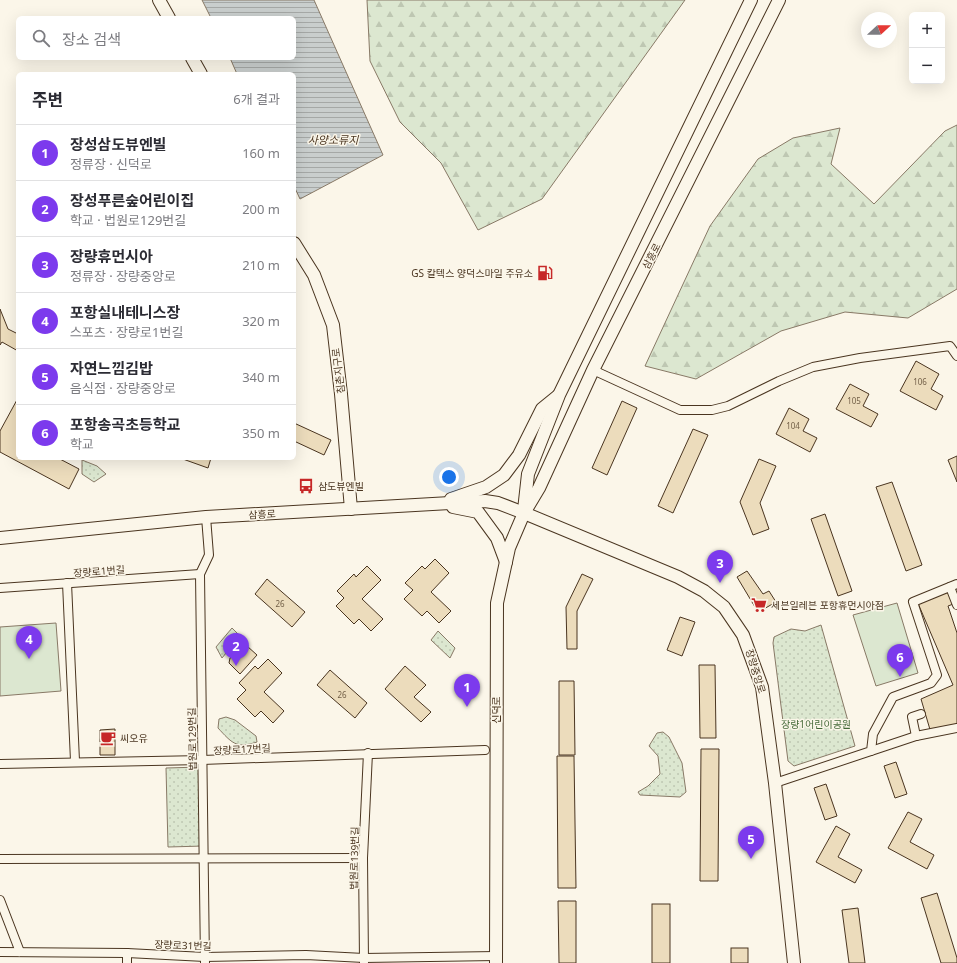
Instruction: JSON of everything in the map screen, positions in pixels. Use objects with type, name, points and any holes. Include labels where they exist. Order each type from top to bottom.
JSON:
[{"type":"main road","points":[[158,0],[168,16]]},
{"type":"main road","points":[[524,513],[528,474],[559,395],[750,0]]},
{"type":"main road","name":"삼흥로","points":[[0,538],[206,518],[485,501],[498,503],[524,513],[539,488],[594,370],[779,0]]},
{"type":"main road","points":[[193,60],[200,72]]},
{"type":"main road","name":"침촌지구로","points":[[296,246],[314,275],[333,325],[341,394],[351,509]]},
{"type":"main road","points":[[438,504],[486,487],[504,475],[519,455],[542,409],[559,395]]},
{"type":"main road","points":[[438,504],[478,512],[497,538],[506,563]]},
{"type":"main road","name":"신덕로","points":[[496,959],[497,603],[509,548],[524,513]]},
{"type":"main road","name":"장량중앙로","points":[[524,513],[678,577],[704,591],[724,607],[743,634],[762,687],[775,783],[794,963]]},
{"type":"street","points":[[594,370],[680,410],[712,410],[728,406],[779,381],[813,367],[860,358],[950,346],[957,356]]},
{"type":"street","name":"법원로129번길","points":[[205,960],[200,574],[208,555],[206,518]]},
{"type":"street","name":"장량로1번길","points":[[0,588],[200,574]]},
{"type":"street","points":[[67,583],[74,761]]},
{"type":"street","points":[[871,751],[873,734],[893,697],[931,683],[937,675],[913,602],[954,585],[957,602]]},
{"type":"street","points":[[916,736],[912,717],[921,714]]},
{"type":"street","points":[[775,783],[916,736],[957,728]]},
{"type":"street","name":"장량로17번길","points":[[0,764],[74,761],[202,760],[485,750]]},
{"type":"street","name":"법원로139번길","points":[[364,960],[363,858],[368,753]]},
{"type":"street","points":[[0,859],[363,858]]},
{"type":"street","points":[[0,900],[20,952]]},
{"type":"street","name":"장량로31번길","points":[[0,952],[127,953],[205,960],[306,955],[364,960],[496,959]]},
{"type":"street","points":[[127,953],[127,963]]},
{"type":"green space","points":[[367,0],[685,0],[542,199],[478,230],[441,163],[400,122],[370,61]]},
{"type":"green space","points":[[957,125],[957,289],[908,318],[845,312],[781,331],[696,379],[645,366],[710,226],[758,159],[793,138],[840,128],[831,164],[874,204],[945,131]]},
{"type":"green space","points":[[82,460],[97,466],[106,474],[94,482],[82,474]]},
{"type":"green space","points":[[897,603],[918,673],[876,686],[853,615]]},
{"type":"green space","points":[[56,623],[61,691],[0,696],[0,627]]},
{"type":"green space","name":"장량1어린이공원","points":[[821,625],[855,746],[794,766],[788,761],[773,643],[774,637],[791,629],[805,631]]},
{"type":"green space","points":[[232,628],[240,636],[222,658],[216,647]]},
{"type":"green space","points":[[438,631],[455,648],[450,658],[431,640]]},
{"type":"green space","points":[[226,717],[235,720],[256,736],[257,742],[239,745],[227,738],[218,728],[219,719]]},
{"type":"green space","points":[[663,732],[669,737],[682,763],[686,792],[680,797],[640,795],[638,792],[648,786],[660,774],[658,756],[649,746],[657,733]]},
{"type":"green space","points":[[201,767],[204,846],[168,847],[166,768]]},
{"type":"water","name":"사양소류지","points":[[202,0],[314,0],[383,155],[300,199],[296,190],[296,72],[236,72],[231,60],[296,60],[296,16],[210,16]]},
{"type":"building","points":[[0,309],[8,329],[16,333],[16,350],[2,342],[0,345]]},
{"type":"building","points":[[916,361],[939,374],[931,389],[943,396],[936,410],[900,391]]},
{"type":"building","points":[[850,384],[869,394],[863,406],[878,414],[871,427],[836,409]]},
{"type":"building","points":[[622,401],[637,408],[607,475],[592,468]]},
{"type":"building","points":[[16,402],[16,460],[62,460],[79,469],[69,489],[0,452],[0,431]]},
{"type":"building","points":[[789,408],[809,419],[803,431],[817,438],[810,452],[776,434]]},
{"type":"building","points":[[296,424],[331,440],[324,455],[296,442]]},
{"type":"building","points":[[693,429],[708,435],[673,513],[658,506]]},
{"type":"building","points":[[957,456],[957,482],[948,460]]},
{"type":"building","points":[[759,459],[776,466],[760,503],[769,529],[753,535],[740,502]]},
{"type":"building","points":[[186,460],[210,460],[208,468]]},
{"type":"building","points":[[892,482],[922,565],[906,571],[876,487]]},
{"type":"building","points":[[825,514],[852,591],[838,596],[811,519]]},
{"type":"building","points":[[435,559],[449,573],[431,592],[451,611],[439,623],[427,611],[422,616],[404,599],[413,590],[405,583],[422,566],[425,569]]},
{"type":"building","points":[[367,566],[381,580],[362,599],[383,619],[371,631],[359,619],[354,624],[336,606],[344,598],[337,591],[354,574],[356,577]]},
{"type":"building","points":[[747,571],[763,594],[769,591],[776,602],[762,610],[755,607],[737,577]]},
{"type":"building","points":[[582,574],[593,579],[577,611],[577,649],[567,649],[566,607]]},
{"type":"building","points":[[267,579],[305,612],[292,627],[255,594]]},
{"type":"building","points":[[951,590],[956,603],[948,606],[957,633],[957,724],[931,733],[921,699],[953,685],[917,601]]},
{"type":"building","points":[[680,617],[695,622],[682,656],[667,650]]},
{"type":"building","points":[[247,646],[257,655],[240,674],[229,663],[230,658]]},
{"type":"building","points":[[268,659],[282,673],[264,692],[284,711],[273,723],[261,711],[255,717],[237,699],[246,690],[239,683],[255,666],[258,669]]},
{"type":"building","points":[[699,665],[715,665],[716,738],[700,738]]},
{"type":"building","points":[[405,666],[426,685],[414,697],[431,712],[421,722],[385,689]]},
{"type":"building","points":[[330,670],[367,703],[355,718],[317,685]]},
{"type":"building","points":[[559,681],[574,681],[575,755],[559,755]]},
{"type":"building","name":"씨오유","points":[[115,729],[115,755],[100,755],[100,730]]},
{"type":"building","points":[[701,749],[719,749],[718,881],[700,881]]},
{"type":"building","points":[[557,756],[574,756],[576,888],[558,888]]},
{"type":"building","points":[[896,762],[907,794],[895,798],[884,766]]},
{"type":"building","points":[[826,784],[837,816],[825,820],[814,788]]},
{"type":"building","points":[[908,812],[922,819],[910,842],[934,855],[927,869],[888,848]]},
{"type":"building","points":[[836,826],[850,834],[838,857],[862,870],[855,883],[816,862]]},
{"type":"building","points":[[937,893],[957,958],[957,963],[941,963],[921,898]]},
{"type":"building","points":[[558,901],[576,901],[576,963],[559,963]]},
{"type":"building","points":[[652,904],[670,904],[670,963],[652,963]]},
{"type":"building","points":[[858,908],[865,963],[849,963],[842,910]]},
{"type":"building","points":[[731,948],[748,948],[748,963],[731,963]]},
{"type":"place","name":"GS 칼텍스 양덕스마일 주유소","points":[[545,273]]},
{"type":"place","name":"삼도뷰엔빌","points":[[306,486]]},
{"type":"place","name":"장량휴먼시아","points":[[720,583]]},
{"type":"place","name":"세븐일레븐 포항휴먼시아점","points":[[759,605]]},
{"type":"place","name":"포항실내테니스장","points":[[29,659]]},
{"type":"place","name":"장성푸른숲어린이집","points":[[236,666]]},
{"type":"place","name":"포항송곡초등학교","points":[[900,677]]},
{"type":"place","name":"장성삼도뷰엔빌","points":[[467,707]]},
{"type":"place","name":"씨오유","points":[[108,738]]},
{"type":"place","name":"자연느낌김밥","points":[[751,859]]}]
